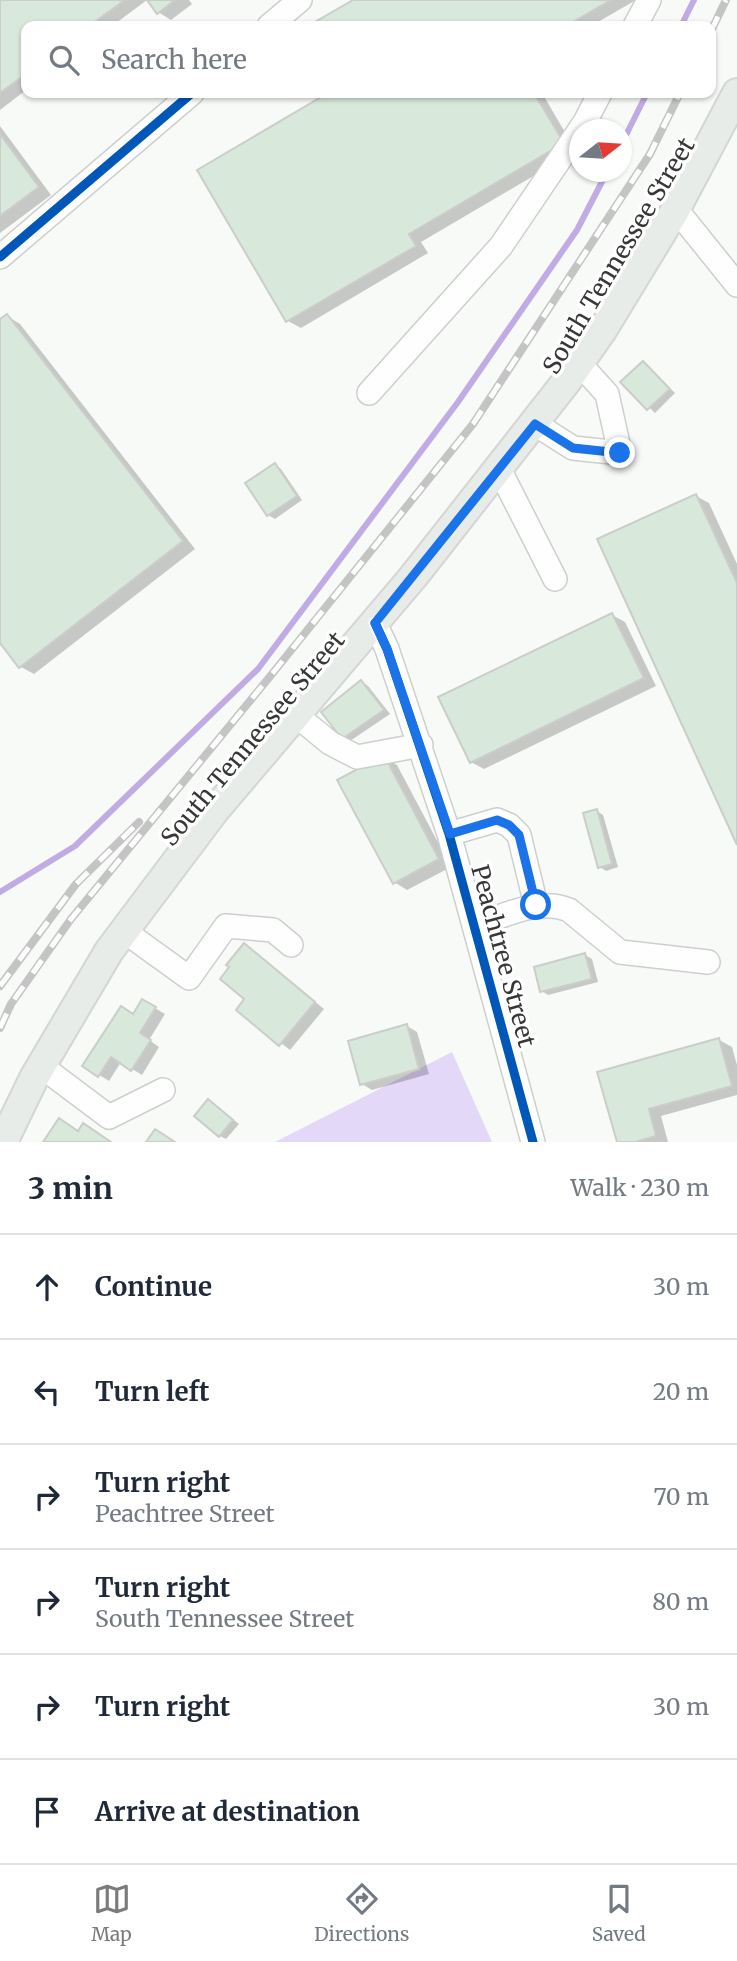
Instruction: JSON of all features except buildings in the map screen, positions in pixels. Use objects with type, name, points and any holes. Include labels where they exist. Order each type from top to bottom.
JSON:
[{"type":"main road","name":"South Tennessee Street","points":[[4,1142],[41,1066],[103,961],[124,931],[215,810],[375,623],[499,470],[579,363],[675,208],[737,93]]},
{"type":"street","points":[[275,21],[300,0]]},
{"type":"street","points":[[638,21],[649,0]]},
{"type":"street","points":[[0,257],[186,98]]},
{"type":"street","points":[[369,393],[501,246],[597,98]]},
{"type":"street","points":[[675,208],[737,285]]},
{"type":"street","points":[[535,424],[573,448],[620,453],[607,394],[579,363]]},
{"type":"street","points":[[499,470],[555,579]]},
{"type":"street","name":"Peachtree Street","points":[[375,623],[387,649],[450,834],[533,1142]]},
{"type":"street","points":[[296,715],[330,743],[357,757],[421,745]]},
{"type":"street","points":[[450,834],[497,820],[509,825],[519,835],[536,905]]},
{"type":"street","points":[[474,926],[536,905],[559,906],[569,910],[620,952],[708,962]]},
{"type":"street","points":[[124,931],[189,978],[226,926],[273,930],[291,945]]},
{"type":"street","points":[[41,1066],[109,1117],[163,1090]]},
{"type":"shaded area","points":[[452,1052],[492,1142],[275,1142]]},
{"type":"waterway","points":[[684,21],[694,0]]},
{"type":"waterway","points":[[632,123],[644,98]]},
{"type":"waterway","points":[[0,892],[75,846],[258,669],[458,402],[577,230],[602,182]]},
{"type":"railway","points":[[716,21],[726,0]]},
{"type":"railway","points":[[0,1028],[11,1004],[71,919],[473,424],[650,154],[678,98]]},
{"type":"railway","points":[[0,986],[76,884],[139,822]]},
{"type":"cycle path","points":[[0,257],[186,98]]},
{"type":"cycle path","points":[[375,623],[387,649],[449,834],[533,1142]]},
{"type":"route","points":[[536,905],[519,835],[509,825],[497,820],[450,834],[387,649],[375,623],[535,424],[573,448],[620,453]]}]
